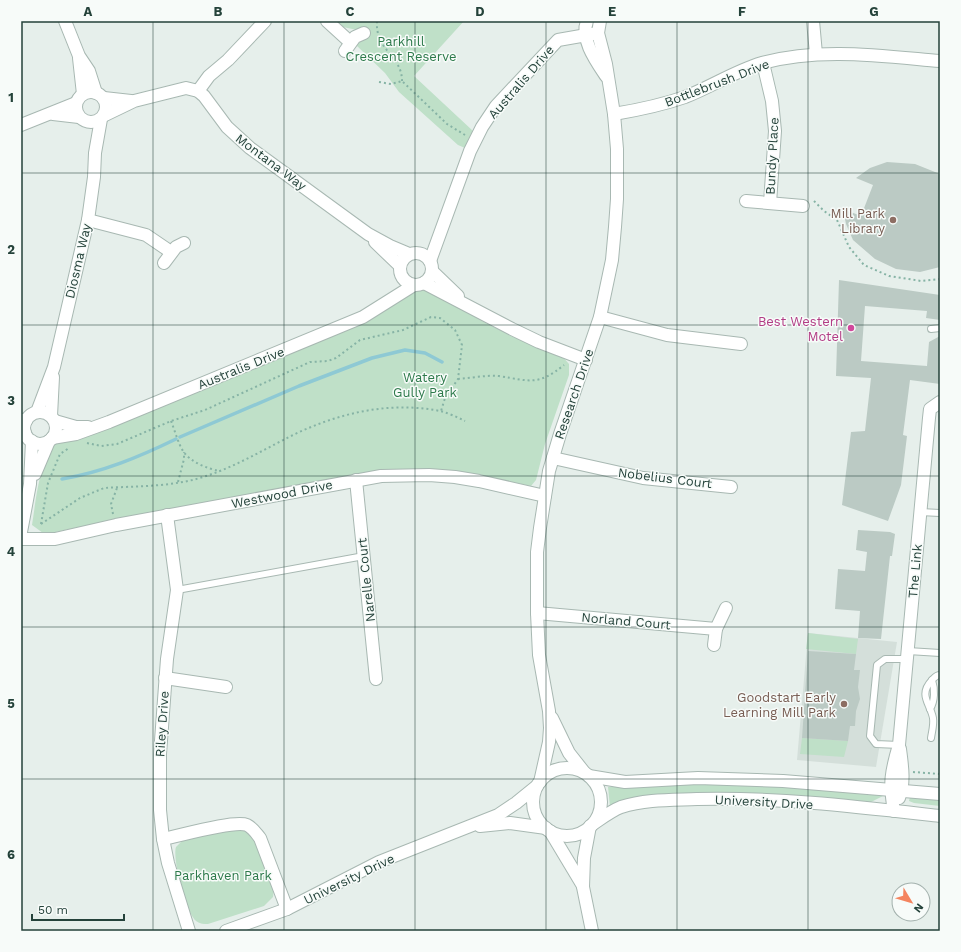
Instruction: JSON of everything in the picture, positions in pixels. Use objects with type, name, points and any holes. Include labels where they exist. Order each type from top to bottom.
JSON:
[{"type":"street","points":[[65,21],[79,56],[107,106],[103,117]]},
{"type":"street","points":[[52,114],[95,122],[134,102],[167,95],[186,88],[198,90],[209,76],[237,51],[265,21]]},
{"type":"street","points":[[327,21],[348,47],[355,37],[364,33]]},
{"type":"street","name":"Research Drive","points":[[587,21],[585,34],[586,42],[599,66],[608,78]]},
{"type":"street","name":"Research Drive","points":[[538,784],[549,742],[549,711],[539,655],[537,614],[537,552],[544,496],[566,414],[600,317],[612,260],[617,199],[617,149],[614,114],[606,64],[598,33],[600,21]]},
{"type":"street","points":[[813,21],[816,54]]},
{"type":"street","name":"Australis Drive","points":[[431,266],[441,228],[475,140],[504,97],[554,43],[564,38],[598,33]]},
{"type":"street","name":"Bottlebrush Drive","points":[[614,114],[659,105],[679,99],[763,63],[816,54],[866,54],[940,61]]},
{"type":"street","points":[[79,56],[80,99],[76,110],[83,120]]},
{"type":"street","name":"Bundy Place","points":[[763,63],[772,100],[775,131],[770,203]]},
{"type":"street","name":"Montana Way","points":[[198,90],[227,127],[242,142],[368,234],[390,246],[413,253]]},
{"type":"street","points":[[21,125],[52,114],[80,99],[88,92],[134,102]]},
{"type":"street","name":"Diosma Way","points":[[37,412],[54,367],[88,220],[94,177],[95,153],[103,117]]},
{"type":"street","name":"Diosma Way","points":[[83,120],[95,153]]},
{"type":"street","name":"Bundy Place","points":[[746,201],[770,203],[807,202]]},
{"type":"street","points":[[88,220],[146,235],[171,252]]},
{"type":"street","name":"Australis Drive","points":[[413,253],[441,228]]},
{"type":"street","name":"Montana Way","points":[[368,234],[400,270]]},
{"type":"street","points":[[164,263],[176,247],[184,243]]},
{"type":"street","points":[[466,304],[431,266],[425,255],[413,253],[403,259],[400,270],[406,282],[419,284],[466,304],[532,339],[586,360]]},
{"type":"street","points":[[419,284],[429,278],[431,266]]},
{"type":"street","name":"Australis Drive","points":[[387,303],[397,286],[400,270]]},
{"type":"street","name":"Australis Drive","points":[[50,440],[76,434],[93,428],[334,330],[363,317],[419,284]]},
{"type":"street","points":[[600,317],[667,335],[741,344]]},
{"type":"street","name":"Diosma Way","points":[[53,419],[54,367]]},
{"type":"street","name":"The Link","points":[[894,811],[896,790],[891,770],[899,746],[930,409],[940,402]]},
{"type":"street","points":[[21,532],[30,484],[56,429],[53,419],[46,413],[37,412],[31,415],[25,429],[30,484]]},
{"type":"street","name":"Australis Drive","points":[[53,419],[76,427],[93,428]]},
{"type":"street","points":[[25,429],[40,443],[50,440]]},
{"type":"street","name":"Nobelius Court","points":[[553,458],[643,478],[731,487]]},
{"type":"street","name":"Westwood Drive","points":[[21,539],[55,539],[167,515],[356,480],[405,475],[456,477],[544,496]]},
{"type":"street","name":"Narelle Court","points":[[356,480],[376,679]]},
{"type":"street","name":"Riley Drive","points":[[167,515],[176,590],[165,678],[160,775],[163,839],[174,887],[189,931]]},
{"type":"street","points":[[714,645],[716,629],[726,608]]},
{"type":"street","name":"Norland Court","points":[[537,614],[716,629]]},
{"type":"street","points":[[165,678],[226,687]]},
{"type":"street","name":"Research Drive","points":[[549,711],[568,753],[587,774]]},
{"type":"street","points":[[583,887],[548,830],[537,818],[533,805],[538,784],[552,771],[560,768],[577,769],[587,774],[598,788],[601,803],[600,811],[591,825],[584,858],[583,887],[592,931]]},
{"type":"street","name":"University Drive","points":[[587,774],[625,782],[732,778],[940,794]]},
{"type":"street","name":"University Drive","points":[[226,931],[287,909],[379,862],[445,835],[472,826],[506,810],[538,784]]},
{"type":"street","name":"University Drive","points":[[591,825],[608,814],[630,805],[654,801],[686,799],[725,798],[940,816]]},
{"type":"street","name":"University Drive","points":[[472,826],[510,823],[548,830]]},
{"type":"street","points":[[163,839],[235,824],[242,824],[251,828],[260,838],[287,909]]},
{"type":"street","points":[[548,830],[566,836],[575,835],[591,825]]},
{"type":"lane","points":[[931,329],[940,328]]},
{"type":"lane","points":[[920,512],[940,513]]},
{"type":"lane","points":[[176,590],[364,556]]},
{"type":"lane","points":[[899,746],[876,744],[870,736],[877,665],[885,658],[940,653]]},
{"type":"lane","points":[[932,738],[934,724],[930,709],[933,705],[934,690],[932,680],[936,676],[940,675]]},
{"type":"path","points":[[377,21],[378,38],[398,65],[402,81],[451,127],[475,140]]},
{"type":"path","points":[[379,82],[387,84],[402,81]]},
{"type":"path","points":[[807,202],[821,209],[837,220],[849,247],[864,265],[889,276],[921,281],[940,279]]},
{"type":"path","points":[[82,443],[101,446],[117,444],[171,421],[205,410],[310,362],[328,361],[336,358],[360,340],[403,330],[431,317],[440,318],[447,322],[460,338],[462,358],[458,379],[445,398],[441,411]]},
{"type":"path","points":[[458,379],[498,376],[529,381],[544,378],[567,364]]},
{"type":"path","points":[[72,446],[60,454],[48,483],[41,524],[80,498],[104,488],[178,483],[201,478],[220,471],[294,434],[337,417],[395,406],[441,411],[465,421]]},
{"type":"path","points":[[171,421],[184,452],[184,459],[178,483]]},
{"type":"path","points":[[184,452],[197,462],[211,469],[220,471]]},
{"type":"path","points":[[116,525],[110,504],[117,487]]},
{"type":"shaded area","name":"Goodstart Early Learning Mill Park","points":[[808,633],[897,642],[876,767],[797,760]]},
{"type":"green space","name":"Parkhill Crescent Reserve","points":[[334,21],[464,21],[414,76],[473,131],[465,148],[458,145],[399,92],[385,73],[356,45],[363,39],[357,30],[343,27]]},
{"type":"green space","name":"Watery Gully Park","points":[[417,289],[435,292],[451,300],[482,321],[515,338],[549,350],[560,356],[569,364],[569,375],[545,444],[536,480],[531,486],[459,471],[425,469],[382,470],[121,518],[51,533],[43,533],[32,525],[42,469],[46,458],[58,442]]},
{"type":"green space","points":[[808,633],[858,639],[856,654],[806,649]]},
{"type":"green space","points":[[802,738],[848,741],[844,757],[800,754]]},
{"type":"green space","points":[[718,781],[885,795],[869,803],[789,799],[610,807],[608,787]]},
{"type":"green space","points":[[910,797],[940,799],[940,806],[914,803],[909,801]]},
{"type":"green space","name":"Parkhaven Park","points":[[230,830],[243,830],[255,840],[274,888],[273,897],[264,906],[208,924],[200,923],[192,916],[184,897],[176,862],[176,847],[183,840]]},
{"type":"building","name":"Mill Park Library","points":[[887,162],[915,164],[940,174],[940,267],[920,272],[896,269],[875,259],[853,240],[846,224],[843,209],[861,216],[873,185],[856,178],[870,168]]},
{"type":"building","points":[[839,280],[940,295],[940,320],[926,318],[927,311],[865,306],[861,361],[927,366],[929,342],[940,336],[940,384],[910,380],[903,435],[907,436],[901,485],[888,521],[842,505],[851,432],[865,431],[871,378],[836,376]]},
{"type":"building","points":[[858,530],[890,532],[895,534],[892,556],[890,556],[881,639],[858,638],[860,611],[835,609],[838,569],[865,571],[867,552],[856,550]]},
{"type":"building","points":[[808,651],[856,654],[854,670],[860,670],[858,687],[860,699],[856,711],[855,726],[850,726],[848,741],[802,738]]},
{"type":"waterway","points":[[180,437],[299,386],[372,358],[405,350],[425,353],[442,362]]},
{"type":"waterway","points":[[62,479],[106,468],[148,452],[176,439]]},
{"type":"place","name":"Mill Park Library","points":[[893,220]]},
{"type":"place","name":"Best Western Motel","points":[[851,328]]},
{"type":"place","name":"Goodstart Early Learning Mill Park","points":[[844,704]]}]
